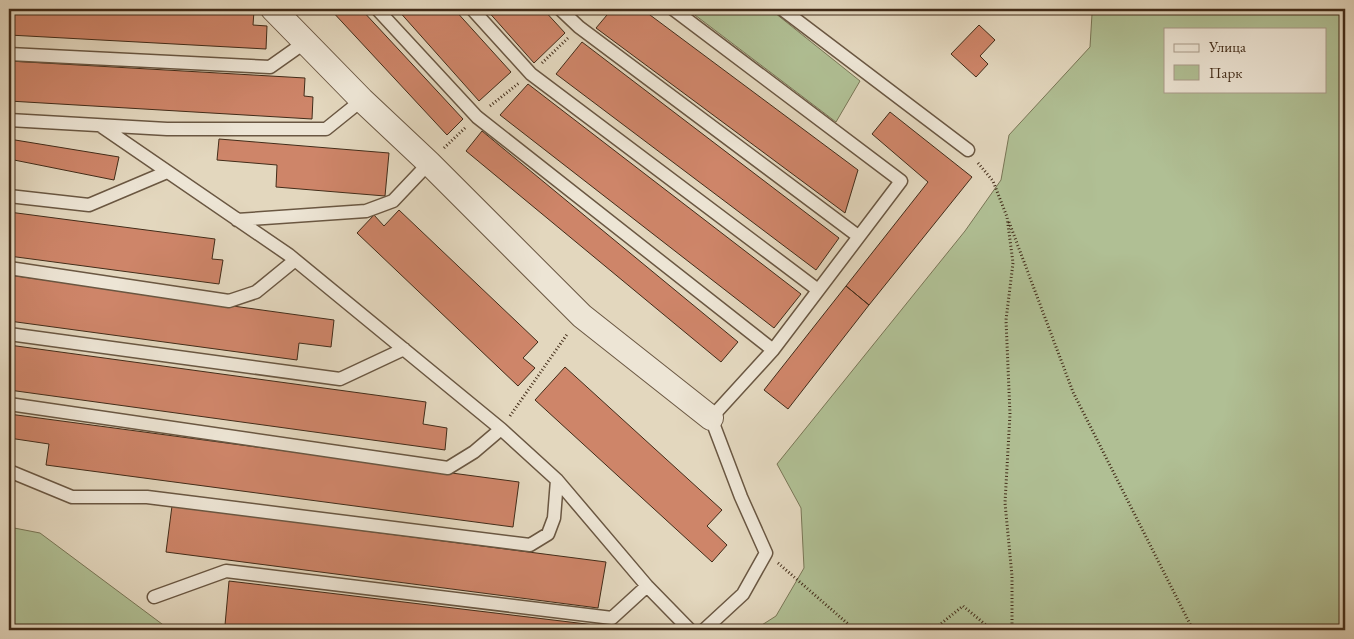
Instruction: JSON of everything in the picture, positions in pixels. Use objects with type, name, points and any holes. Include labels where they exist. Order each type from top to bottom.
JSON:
[{"type":"street","points":[[273,9],[304,43],[429,162],[582,316],[711,418]]},
{"type":"lane","points":[[377,9],[477,117],[773,350]]},
{"type":"lane","points":[[472,9],[531,74],[818,290]]},
{"type":"lane","points":[[560,9],[579,27],[858,236]]},
{"type":"lane","points":[[672,9],[901,181],[773,350],[711,418],[741,497],[766,553],[743,594],[704,630]]},
{"type":"lane","points":[[782,9],[968,150]]},
{"type":"lane","points":[[9,54],[270,68],[304,43]]},
{"type":"lane","points":[[9,120],[167,129],[326,129],[362,100]]},
{"type":"lane","points":[[101,126],[294,261],[502,429],[557,480],[647,586],[690,630]]},
{"type":"lane","points":[[237,220],[366,211],[392,201],[429,162]]},
{"type":"lane","points":[[9,196],[89,205],[167,172]]},
{"type":"lane","points":[[9,268],[229,301],[256,292],[294,261]]},
{"type":"lane","points":[[9,334],[340,379],[404,349]]},
{"type":"lane","points":[[9,404],[448,468],[474,452],[502,429]]},
{"type":"lane","points":[[9,471],[72,498],[147,497],[530,545],[548,534],[554,518],[557,480]]},
{"type":"lane","points":[[154,597],[226,570],[612,618],[647,586]]},
{"type":"path","points":[[429,162],[477,117],[531,74],[579,27]]},
{"type":"path","points":[[968,150],[993,181],[1073,392],[1193,630]]},
{"type":"path","points":[[1007,217],[1013,263],[1006,320],[1010,414],[1005,503],[1012,576],[1012,630]]},
{"type":"path","points":[[502,429],[549,359],[582,316]]},
{"type":"path","points":[[766,553],[855,630]]},
{"type":"path","points":[[933,630],[963,606],[992,630]]},
{"type":"green space","points":[[687,9],[770,9],[860,81],[836,122]]},
{"type":"green space","points":[[1088,9],[1345,9],[1345,630],[754,630],[776,616],[804,568],[801,508],[777,464],[965,231],[1001,180],[1009,135],[1090,47],[1092,14]]},
{"type":"green space","points":[[9,527],[40,533],[170,630],[9,630]]},
{"type":"building","points":[[9,9],[254,11],[253,25],[267,26],[266,49],[9,35]]},
{"type":"building","points":[[330,9],[361,9],[463,119],[447,135]]},
{"type":"building","points":[[397,9],[454,9],[511,72],[479,101]]},
{"type":"building","points":[[486,9],[543,9],[565,33],[534,63]]},
{"type":"building","points":[[612,9],[642,9],[858,170],[845,213],[596,28]]},
{"type":"building","points":[[979,25],[995,40],[980,56],[988,64],[976,77],[951,54]]},
{"type":"building","points":[[582,42],[839,238],[816,270],[556,74]]},
{"type":"building","points":[[9,61],[305,78],[304,96],[313,97],[312,119],[9,101]]},
{"type":"building","points":[[528,84],[801,294],[774,328],[500,115]]},
{"type":"building","points":[[890,112],[972,177],[869,305],[846,286],[928,182],[872,134]]},
{"type":"building","points":[[482,131],[738,342],[721,362],[466,151]]},
{"type":"building","points":[[9,139],[119,157],[114,180],[9,159]]},
{"type":"building","points":[[219,139],[389,153],[385,196],[276,187],[277,165],[217,160]]},
{"type":"building","points":[[399,210],[538,342],[523,358],[535,368],[518,386],[357,233],[374,215],[384,226]]},
{"type":"building","points":[[9,212],[215,239],[212,259],[223,260],[219,284],[9,256]]},
{"type":"building","points":[[9,275],[334,320],[331,347],[299,343],[297,360],[9,321]]},
{"type":"building","points":[[846,286],[869,305],[788,409],[764,390]]},
{"type":"building","points":[[9,345],[426,402],[423,424],[447,428],[445,450],[9,390]]},
{"type":"building","points":[[565,367],[722,510],[707,526],[727,545],[712,562],[535,400]]},
{"type":"building","points":[[9,414],[519,482],[513,527],[46,465],[49,444],[9,438]]},
{"type":"building","points":[[172,506],[606,562],[598,608],[166,552]]},
{"type":"building","points":[[229,581],[636,630],[267,630],[225,625]]}]
